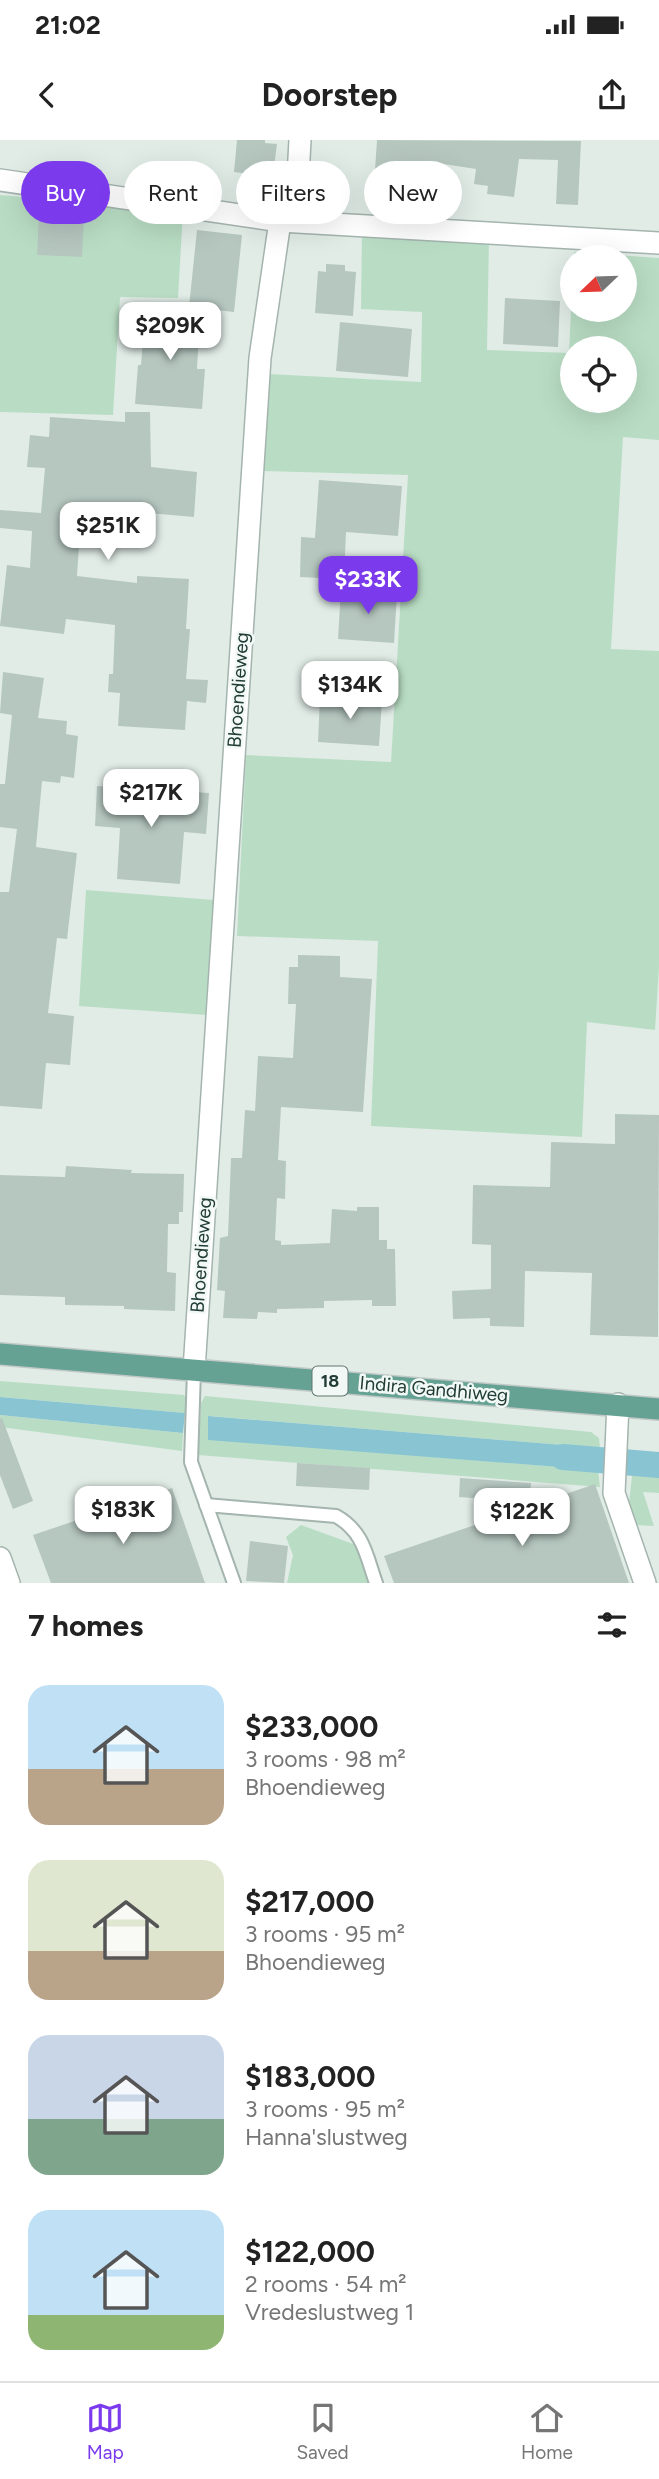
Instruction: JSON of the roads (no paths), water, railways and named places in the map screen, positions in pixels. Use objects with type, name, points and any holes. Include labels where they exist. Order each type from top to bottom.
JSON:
[{"type":"main road","name":"Indira Gandhiweg","points":[[0,1354],[659,1409]]},
{"type":"street","name":"Bhoendieweg","points":[[299,161],[300,140]]},
{"type":"street","points":[[0,180],[236,215]]},
{"type":"street","name":"Bhoendieweg","points":[[194,1370],[260,358],[280,224]]},
{"type":"street","points":[[332,224],[659,243]]},
{"type":"street","points":[[618,1404],[614,1493],[645,1583]]},
{"type":"street","points":[[0,1558],[9,1583]]},
{"type":"lane","points":[[194,1370],[191,1462],[234,1583]]},
{"type":"lane","points":[[206,1505],[337,1516],[351,1524],[360,1537],[376,1583]]},
{"type":"water","points":[[0,1397],[185,1413],[183,1433],[0,1415]]},
{"type":"water","points":[[208,1416],[600,1448],[598,1470],[208,1440]]},
{"type":"waterway","points":[[563,1457],[659,1465]]}]
